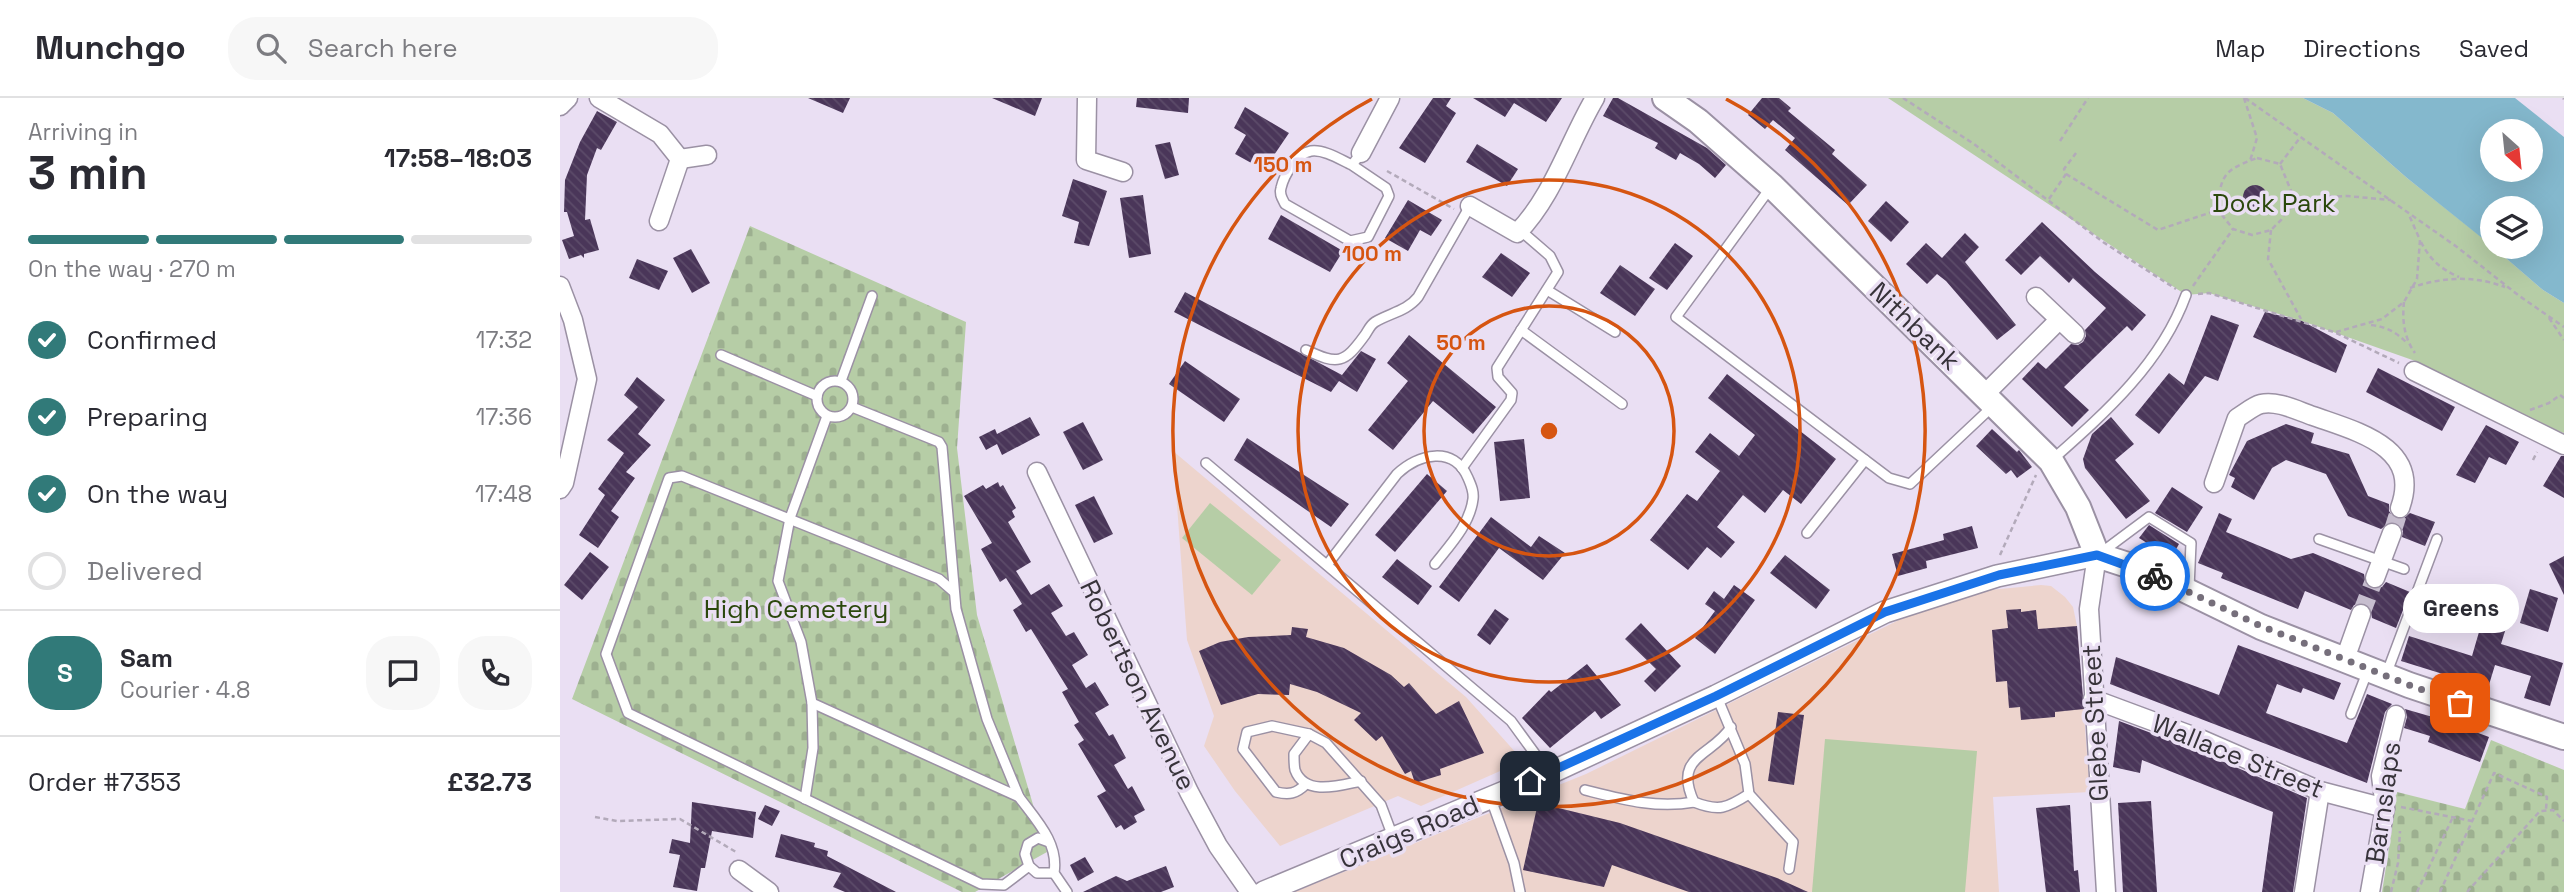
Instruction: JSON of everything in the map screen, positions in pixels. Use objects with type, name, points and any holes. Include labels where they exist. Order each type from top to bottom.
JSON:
[{"type":"main road","name":"Nithbank","points":[[1665,98],[1698,121],[1772,186],[2051,461],[2078,507],[2097,555]]},
{"type":"main road","points":[[1687,98],[1698,121]]},
{"type":"main road","points":[[2097,555],[2146,571],[2261,626],[2409,685],[2564,737]]},
{"type":"street","points":[[560,106],[568,98]]},
{"type":"street","points":[[599,98],[660,134],[680,159]]},
{"type":"street","points":[[1087,98],[1086,160],[1123,172]]},
{"type":"street","points":[[1357,159],[1391,98]]},
{"type":"street","points":[[1470,206],[1517,233],[1527,223],[1554,179],[1577,128],[1595,98]]},
{"type":"street","points":[[680,159],[708,155]]},
{"type":"street","points":[[659,221],[680,159]]},
{"type":"street","points":[[560,286],[569,337],[587,379],[564,484],[560,489]]},
{"type":"street","points":[[2036,297],[2075,334]]},
{"type":"street","points":[[1990,399],[2059,320]]},
{"type":"street","points":[[2414,370],[2564,445]]},
{"type":"street","points":[[2214,483],[2237,418],[2261,404],[2280,405],[2353,430],[2386,446],[2403,471],[2406,492],[2400,509]]},
{"type":"street","name":"Robertson Avenue","points":[[1037,472],[1189,792],[1218,846],[1250,892]]},
{"type":"street","points":[[2378,569],[2392,533]]},
{"type":"street","name":"Craigs Road","points":[[1264,892],[1550,773],[1716,696],[1885,612],[1997,576],[2097,555]]},
{"type":"street","name":"Glebe Street","points":[[2097,555],[2089,609],[2106,892]]},
{"type":"street","points":[[2345,659],[2361,614]]},
{"type":"street","name":"Wallace Street","points":[[2093,699],[2198,738],[2320,791],[2385,808]]},
{"type":"street","name":"Barnslaps","points":[[2370,892],[2385,808],[2381,776],[2396,715]]},
{"type":"street","points":[[2304,892],[2320,791]]},
{"type":"street","points":[[739,870],[768,892]]},
{"type":"lane","points":[[1319,151],[1357,159],[1386,188],[1389,196],[1371,233],[1365,239],[1350,241],[1289,208],[1282,197],[1281,187],[1297,158],[1303,153],[1319,151]]},
{"type":"lane","points":[[1772,186],[1676,317],[1889,478],[1910,484],[1990,399]]},
{"type":"lane","points":[[1306,350],[1327,360],[1342,360],[1352,352],[1372,325],[1410,306],[1418,297],[1470,206]]},
{"type":"lane","points":[[1462,468],[1511,400],[1512,393],[1498,377],[1497,368],[1556,276],[1556,266],[1550,256],[1520,230]]},
{"type":"lane","points":[[1547,290],[1615,332]]},
{"type":"lane","points":[[2051,461],[2106,413],[2154,356],[2186,295]]},
{"type":"lane","points":[[841,382],[872,296]]},
{"type":"lane","points":[[1521,330],[1622,404]]},
{"type":"lane","points":[[721,355],[817,396]]},
{"type":"lane","points":[[828,382],[841,382],[850,389],[852,407],[838,417],[827,416],[819,407],[817,396],[828,382]]},
{"type":"lane","points":[[852,407],[939,442],[942,447],[956,609],[987,719],[1019,797],[1043,828],[1056,858],[1054,873],[1067,892]]},
{"type":"lane","points":[[805,799],[813,748],[812,703],[802,642],[778,581],[790,518],[827,416]]},
{"type":"lane","points":[[1327,565],[1397,474],[1417,459],[1442,456],[1458,463],[1474,492],[1468,518],[1435,564]]},
{"type":"lane","points":[[1807,533],[1865,460]]},
{"type":"lane","points":[[1206,463],[1511,721],[1550,773]]},
{"type":"lane","points":[[954,592],[939,579],[790,518],[682,476],[669,478],[606,654],[628,713],[981,884],[1004,885],[1029,866]]},
{"type":"lane","points":[[2097,555],[2149,516],[2191,543],[2189,593]]},
{"type":"lane","points":[[2319,538],[2378,569],[2404,569]]},
{"type":"lane","points":[[2351,714],[2377,672],[2437,539]]},
{"type":"lane","points":[[1716,696],[1745,764],[1749,794],[1793,842],[1789,869]]},
{"type":"lane","points":[[812,703],[1019,797]]},
{"type":"lane","points":[[1306,784],[1299,791],[1289,794],[1276,792],[1243,749],[1247,732],[1272,726],[1309,734],[1325,743],[1381,805],[1394,838]]},
{"type":"lane","points":[[1694,802],[1688,790],[1687,778],[1694,761],[1703,751],[1725,737],[1731,727]]},
{"type":"lane","points":[[1309,734],[1294,754],[1295,771],[1306,784],[1321,788],[1361,781]]},
{"type":"lane","points":[[1584,790],[1636,803],[1673,806],[1694,802],[1713,810],[1732,805],[1749,794]]},
{"type":"lane","points":[[1491,797],[1514,863],[1520,892]]},
{"type":"lane","points":[[1049,842],[1038,838],[1028,844],[1025,854],[1029,866],[1037,873],[1054,873]]},
{"type":"path","points":[[1903,98],[1974,144],[2104,243],[2186,295],[2209,293],[2302,321],[2334,332],[2414,370],[2415,354],[2398,333],[2385,326],[2369,324]]},
{"type":"path","points":[[2060,141],[2088,98]]},
{"type":"path","points":[[2244,98],[2457,247],[2564,327]]},
{"type":"path","points":[[2244,98],[2257,138],[2250,161]]},
{"type":"path","points":[[2280,164],[2300,138]]},
{"type":"path","points":[[2076,153],[2064,169],[2066,174],[2158,230],[2218,210]]},
{"type":"path","points":[[1357,159],[1369,161],[1459,211],[1470,206]]},
{"type":"path","points":[[2257,159],[2280,164],[2294,198],[2281,220],[2271,230],[2252,234],[2233,229],[2218,210],[2219,187],[2231,168],[2257,159]]},
{"type":"path","points":[[2048,200],[2066,174]]},
{"type":"path","points":[[2288,209],[2325,197],[2391,200]]},
{"type":"path","points":[[2408,212],[2429,257],[2462,279]]},
{"type":"path","points":[[2186,295],[2233,229]]},
{"type":"path","points":[[2271,230],[2268,259],[2302,321]]},
{"type":"path","points":[[2407,343],[2404,302],[2417,279],[2420,240]]},
{"type":"path","points":[[2410,289],[2448,278],[2492,282],[2510,289]]},
{"type":"path","points":[[2334,332],[2382,319],[2404,302]]},
{"type":"path","points":[[2547,315],[2564,340]]},
{"type":"path","points":[[2498,413],[2531,410],[2560,396],[2564,398]]},
{"type":"path","points":[[1997,576],[1996,565],[2033,477],[2051,461]]},
{"type":"path","points":[[2441,892],[2494,773],[2547,797],[2546,809]]},
{"type":"path","points":[[2401,817],[2401,805],[2472,821]]},
{"type":"path","points":[[2467,892],[2540,811],[2553,810],[2564,821]]},
{"type":"path","points":[[595,817],[617,821],[680,818],[736,852],[740,858],[739,870]]},
{"type":"path","points":[[2417,892],[2453,817]]},
{"type":"path","points":[[2391,892],[2398,863],[2400,828]]},
{"type":"shaded area","points":[[1173,451],[1466,697],[1517,754],[1507,768],[1421,806],[1398,796],[1280,846],[1235,791],[1204,746],[1214,716],[1187,640]]},
{"type":"shaded area","points":[[2051,586],[2073,607],[2077,626],[2090,792],[1993,797],[1999,892],[1294,892],[1586,774],[1901,619],[1979,591]]},
{"type":"green space","name":"Dock Park","points":[[1888,98],[2303,98],[2333,113],[2407,178],[2480,236],[2480,259],[2507,259],[2543,290],[2564,303],[2564,433],[2531,421],[2418,362],[2302,321],[2209,293],[2186,295]]},
{"type":"green space","name":"High Cemetery","points":[[750,226],[966,322],[957,448],[977,615],[1047,852],[975,892],[962,892],[572,699]]},
{"type":"green space","points":[[1210,503],[1281,560],[1252,595],[1182,538]]},
{"type":"green space","points":[[1825,739],[1977,751],[1965,892],[1812,892]]},
{"type":"green space","points":[[2491,740],[2564,770],[2564,892],[2382,892],[2392,829],[2393,791],[2465,809]]},
{"type":"water","points":[[2303,98],[2515,98],[2541,119],[2480,119],[2480,182],[2543,182],[2543,120],[2564,137],[2564,303],[2543,290],[2507,259],[2543,259],[2543,196],[2480,196],[2480,236],[2407,178],[2333,113]]},
{"type":"building","points":[[808,98],[850,98],[843,113]]},
{"type":"building","points":[[992,98],[1042,98],[1035,116]]},
{"type":"building","points":[[1137,98],[1189,98],[1188,113],[1136,107]]},
{"type":"building","points":[[1433,98],[1451,98],[1446,106],[1456,113],[1425,163],[1399,148]]},
{"type":"building","points":[[1473,98],[1562,98],[1546,122],[1514,103],[1505,117]]},
{"type":"building","points":[[1613,98],[1618,98],[1707,148],[1726,165],[1715,178],[1680,153],[1676,160],[1655,148],[1658,143],[1603,116]]},
{"type":"building","points":[[1762,98],[1779,98],[1791,108],[1788,111],[1835,150],[1832,154],[1867,185],[1848,205],[1785,150],[1795,138],[1773,120],[1765,129],[1748,115]]},
{"type":"building","points":[[1245,107],[1289,133],[1264,170],[1235,154],[1246,135],[1234,128]]},
{"type":"building","points":[[597,111],[617,122],[601,150],[597,148],[587,175],[585,220],[590,219],[599,250],[584,254],[584,258],[581,255],[569,259],[562,240],[574,236],[567,212],[564,212],[565,180],[580,142]]},
{"type":"building","points":[[1170,142],[1179,175],[1165,179],[1155,145]]},
{"type":"building","points":[[1477,144],[1518,169],[1507,186],[1466,162]]},
{"type":"building","points":[[1073,179],[1107,191],[1089,246],[1074,243],[1079,222],[1062,216]]},
{"type":"building","points":[[2255,185],[2263,189],[2267,197],[2263,205],[2255,209],[2247,205],[2243,197],[2247,189]]},
{"type":"building","points":[[1143,195],[1151,254],[1129,258],[1120,198]]},
{"type":"building","points":[[1408,200],[1442,220],[1431,236],[1420,230],[1408,251],[1385,238]]},
{"type":"building","points":[[1886,201],[1909,222],[1891,242],[1868,221]]},
{"type":"building","points":[[1281,215],[1343,251],[1330,272],[1268,239]]},
{"type":"building","points":[[2042,222],[2146,315],[2132,331],[2127,326],[2064,387],[2089,410],[2072,427],[2022,379],[2038,362],[2046,369],[2071,344],[2078,345],[2083,342],[2085,330],[2106,308],[2073,278],[2069,283],[2040,256],[2021,275],[2005,260]]},
{"type":"building","points":[[1965,233],[1979,247],[1965,262],[2016,325],[1997,340],[1946,281],[1937,274],[1927,284],[1906,264],[1926,243],[1942,258]]},
{"type":"building","points":[[1675,243],[1693,256],[1667,290],[1649,278]]},
{"type":"building","points":[[691,249],[710,283],[692,293],[673,258]]},
{"type":"building","points":[[1501,253],[1530,273],[1512,297],[1482,277]]},
{"type":"building","points":[[637,259],[668,271],[659,290],[629,278]]},
{"type":"building","points":[[1620,265],[1655,289],[1635,316],[1600,293]]},
{"type":"building","points":[[1185,292],[1342,375],[1361,351],[1376,359],[1357,392],[1339,381],[1331,392],[1174,312]]},
{"type":"building","points":[[2265,312],[2302,321],[2347,345],[2336,373],[2253,337]]},
{"type":"building","points":[[2211,315],[2239,325],[2218,381],[2205,376],[2159,434],[2135,415],[2169,373],[2184,385]]},
{"type":"building","points":[[1409,335],[1496,407],[1473,434],[1433,401],[1393,450],[1368,430],[1408,381],[1387,363]]},
{"type":"building","points":[[1185,361],[1240,399],[1224,422],[1169,384]]},
{"type":"building","points":[[2378,368],[2455,407],[2442,431],[2366,392]]},
{"type":"building","points":[[1727,374],[1836,459],[1801,504],[1783,490],[1765,513],[1743,495],[1717,527],[1735,542],[1721,558],[1707,547],[1688,570],[1650,540],[1687,494],[1697,501],[1720,471],[1695,452],[1710,433],[1739,456],[1755,435],[1708,398]]},
{"type":"building","points":[[637,377],[665,400],[638,434],[651,445],[626,472],[635,478],[611,511],[619,517],[598,548],[579,535],[605,495],[598,489],[624,453],[607,440],[638,407],[624,395]]},
{"type":"building","points":[[1030,417],[1040,435],[1002,455],[997,444],[986,450],[979,437],[995,429],[997,434]]},
{"type":"building","points":[[2111,417],[2134,444],[2115,460],[2150,501],[2126,519],[2085,468],[2083,459],[2092,434]]},
{"type":"building","points":[[1083,422],[1103,460],[1083,470],[1063,432]]},
{"type":"building","points":[[2286,424],[2314,433],[2311,443],[2349,454],[2368,496],[2389,504],[2393,517],[2403,519],[2410,513],[2435,522],[2425,546],[2402,537],[2403,531],[2397,523],[2390,522],[2381,529],[2348,516],[2326,474],[2286,460],[2272,468],[2254,500],[2231,487],[2235,478],[2229,475],[2247,441]]},
{"type":"building","points":[[2486,425],[2519,442],[2506,465],[2489,457],[2475,483],[2456,475]]},
{"type":"building","points":[[1992,429],[2017,452],[2019,450],[2032,467],[2017,478],[2011,470],[2006,474],[1976,446]]},
{"type":"building","points":[[1247,438],[1349,504],[1331,527],[1234,460]]},
{"type":"building","points":[[1524,439],[1530,498],[1500,501],[1494,442]]},
{"type":"building","points":[[2561,456],[2564,456],[2564,498],[2543,486]]},
{"type":"building","points":[[1427,474],[1447,491],[1395,552],[1375,535]]},
{"type":"building","points":[[998,482],[1000,487],[1003,485],[1016,508],[1012,511],[1015,517],[1008,522],[1031,562],[1016,571],[1031,595],[1049,584],[1063,606],[1051,613],[1066,636],[1074,632],[1088,655],[1072,665],[1086,688],[1095,682],[1109,705],[1095,713],[1109,736],[1113,734],[1126,758],[1114,765],[1128,789],[1132,786],[1145,810],[1134,816],[1137,822],[1124,830],[1121,825],[1116,828],[1097,796],[1106,791],[1078,744],[1084,740],[1074,725],[1079,722],[1062,692],[1068,689],[1031,629],[1026,632],[1013,610],[1022,604],[1006,578],[1000,582],[981,549],[992,543],[964,496],[983,485],[986,489]]},
{"type":"building","points":[[2172,487],[2203,507],[2187,532],[2155,513]]},
{"type":"building","points":[[1094,496],[1113,534],[1094,543],[1075,505]]},
{"type":"building","points":[[2219,513],[2232,519],[2226,532],[2291,559],[2313,553],[2364,574],[2366,585],[2372,589],[2382,587],[2386,582],[2410,592],[2396,628],[2372,618],[2370,607],[2364,603],[2354,605],[2351,610],[2305,591],[2298,609],[2221,578],[2223,573],[2198,563]]},
{"type":"building","points":[[1491,517],[1531,547],[1539,536],[1565,553],[1543,580],[1499,548],[1459,602],[1439,587]]},
{"type":"building","points":[[2149,525],[2179,544],[2171,558],[2139,538]]},
{"type":"building","points":[[1972,526],[1978,548],[1926,561],[1927,568],[1898,576],[1892,554],[1944,540],[1943,534]]},
{"type":"building","points":[[590,552],[609,567],[582,600],[564,585]]},
{"type":"building","points":[[1785,555],[1830,590],[1816,609],[1770,573]]},
{"type":"building","points":[[2564,556],[2564,595],[2549,564]]},
{"type":"building","points":[[1397,559],[1432,586],[1418,605],[1382,577]]},
{"type":"building","points":[[1734,585],[1755,600],[1715,654],[1695,638],[1715,611],[1705,604],[1714,591],[1724,599]]},
{"type":"building","points":[[2530,589],[2558,598],[2548,632],[2520,623]]},
{"type":"building","points":[[2486,608],[2510,615],[2501,644],[2563,663],[2550,706],[2524,698],[2531,676],[2495,665],[2488,688],[2401,661],[2409,636],[2472,656]]},
{"type":"building","points":[[1495,609],[1509,619],[1490,645],[1477,635]]},
{"type":"building","points":[[2021,609],[2021,612],[2036,610],[2038,629],[2077,626],[2084,709],[2055,712],[2055,717],[2021,720],[2020,707],[2009,708],[2007,681],[1996,682],[1992,630],[2008,628],[2006,610]]},
{"type":"building","points":[[1641,623],[1681,666],[1655,692],[1644,681],[1656,669],[1625,639]]},
{"type":"building","points":[[1292,627],[1308,629],[1306,637],[1344,648],[1391,675],[1404,687],[1409,683],[1436,714],[1459,701],[1484,753],[1440,769],[1441,775],[1415,783],[1411,771],[1405,774],[1382,736],[1376,741],[1354,720],[1361,713],[1317,692],[1290,684],[1289,695],[1258,694],[1221,705],[1199,651],[1220,642],[1248,637],[1291,635]]},
{"type":"building","points":[[2238,645],[2341,683],[2334,700],[2303,688],[2301,693],[2277,684],[2266,713],[2347,743],[2367,694],[2392,704],[2385,712],[2367,783],[2110,684],[2116,657],[2219,695]]},
{"type":"building","points":[[1587,664],[1621,705],[1601,719],[1595,711],[1550,748],[1522,718],[1549,690],[1551,692]]},
{"type":"building","points":[[2405,709],[2489,737],[2480,762],[2428,742],[2430,736],[2404,728],[2407,717]]},
{"type":"building","points":[[1778,712],[1804,715],[1794,785],[1768,781]]},
{"type":"building","points":[[2119,721],[2194,749],[2307,798],[2293,892],[2262,892],[2273,812],[2142,760],[2140,773],[2113,767]]},
{"type":"building","points":[[2151,801],[2157,892],[2123,892],[2118,803]]},
{"type":"building","points":[[692,802],[756,812],[753,838],[712,831],[705,868],[701,868],[697,891],[673,887],[680,855],[669,853],[672,839],[690,843]]},
{"type":"building","points":[[1538,803],[1620,823],[1777,878],[1808,892],[1689,892],[1612,865],[1604,887],[1523,870]]},
{"type":"building","points":[[765,805],[780,811],[772,826],[758,819]]},
{"type":"building","points":[[2070,805],[2074,871],[2078,870],[2080,892],[2046,892],[2036,808]]},
{"type":"building","points":[[781,834],[815,843],[814,847],[828,851],[827,856],[896,892],[845,892],[833,887],[841,873],[775,857]]},
{"type":"building","points":[[1085,857],[1094,872],[1078,881],[1070,865]]},
{"type":"building","points":[[1166,866],[1174,887],[1161,892],[1083,892],[1116,876],[1127,881]]},
{"type":"tunnel","points":[[2392,533],[2400,508]]},
{"type":"tunnel","points":[[2361,614],[2375,578]]},
{"type":"way so far","points":[[2155,576],[2261,626],[2460,703]]},
{"type":"place","name":"Greens","points":[[2460,703]]},
{"type":"route","points":[[1530,781],[1716,696],[1885,612],[1999,575],[2097,555],[2155,576]]}]
